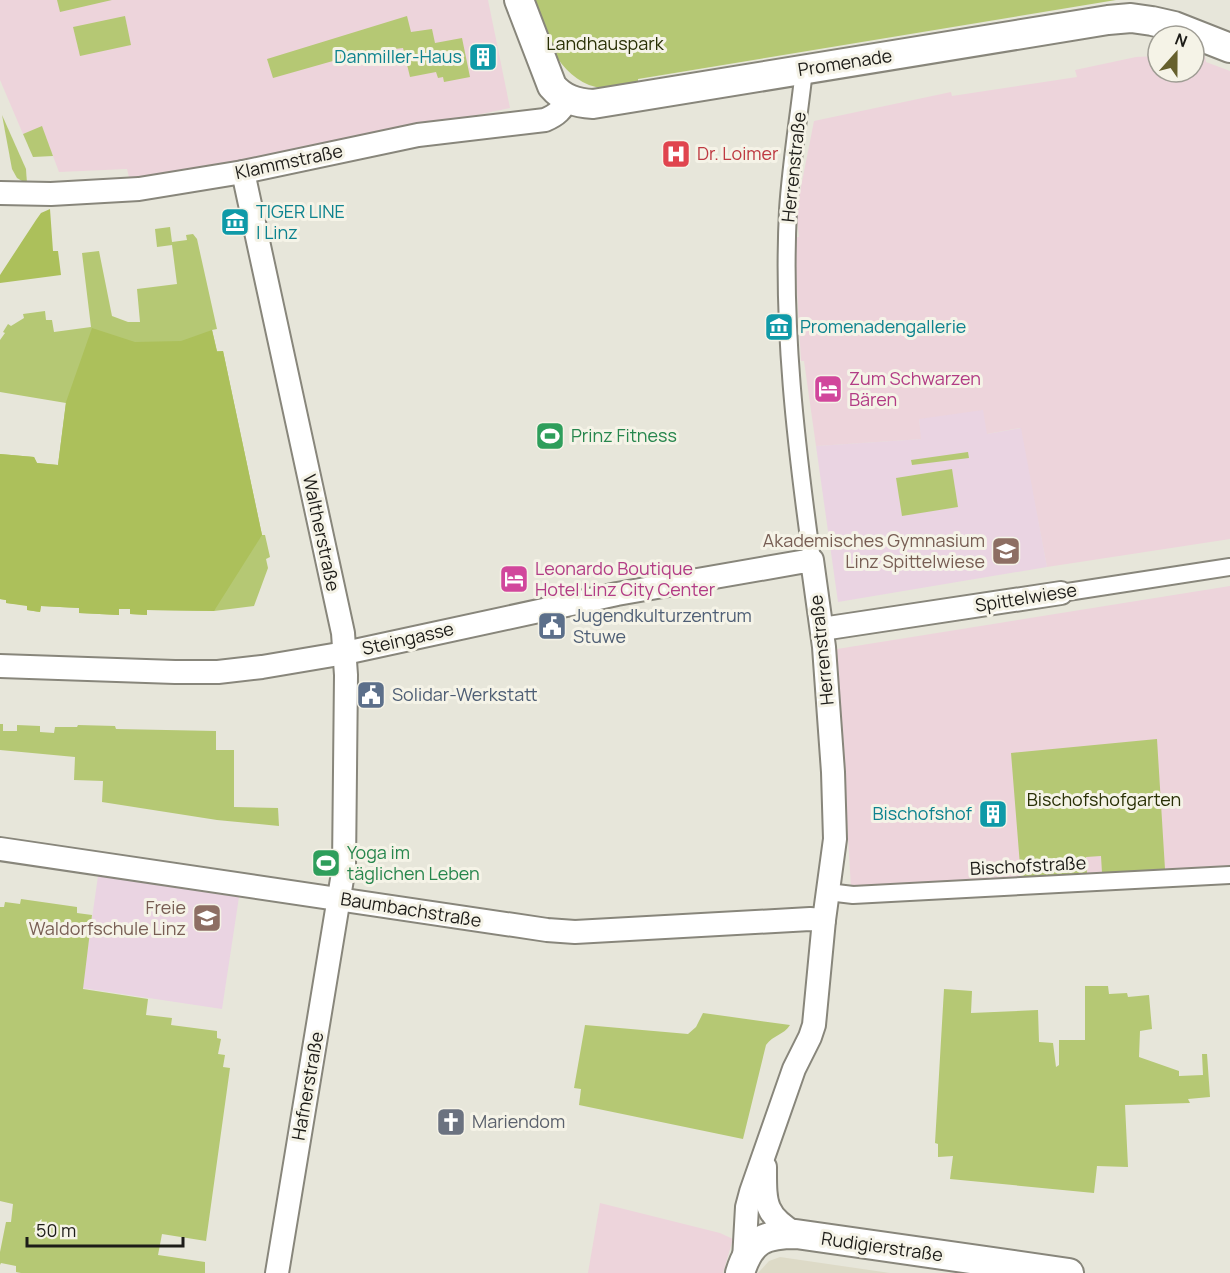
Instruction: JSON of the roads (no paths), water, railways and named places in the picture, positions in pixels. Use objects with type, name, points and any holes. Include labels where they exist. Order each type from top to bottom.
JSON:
[{"type":"street","points":[[519,0],[547,77],[559,94],[567,99]]},
{"type":"street","name":"Promenade","points":[[567,99],[593,104],[1131,18],[1174,26],[1230,48]]},
{"type":"street","name":"Herrenstraße","points":[[742,1267],[747,1207],[794,1069],[814,1025],[835,838],[833,772],[822,629],[795,418],[787,280],[788,209],[804,70]]},
{"type":"street","name":"Klammstraße","points":[[0,193],[51,194],[139,189],[243,172],[418,135],[545,120],[556,115],[567,99]]},
{"type":"street","name":"Waltherstraße","points":[[243,172],[343,633],[345,653],[345,855],[340,899]]},
{"type":"street","name":"Steingasse","points":[[0,666],[218,672],[345,653],[617,594],[812,560]]},
{"type":"street","name":"Spittelwiese","points":[[822,629],[1230,567]]},
{"type":"street","name":"Baumbachstraße","points":[[0,849],[547,930],[575,932],[824,920]]},
{"type":"street","name":"Bischofstraße","points":[[828,891],[853,895],[1230,875]]},
{"type":"street","name":"Hafnerstraße","points":[[277,1273],[340,899]]},
{"type":"street","name":"Herrenstraße","points":[[766,1150],[767,1206],[780,1224],[796,1234]]},
{"type":"street","name":"Rudigierstraße","points":[[767,1236],[796,1234],[1070,1273]]},
{"type":"street","name":"Herrenstraße","points":[[742,1267],[752,1246],[767,1236]]},
{"type":"place","name":"Danmiller-Haus","points":[[483,57]]},
{"type":"place","name":"Dr. Loimer","points":[[676,154]]},
{"type":"place","name":"TIGER LINE | Linz","points":[[235,222]]},
{"type":"place","name":"Promenadengallerie","points":[[779,327]]},
{"type":"place","name":"Zum Schwarzen Bären","points":[[828,389]]},
{"type":"place","name":"Prinz Fitness","points":[[550,436]]},
{"type":"place","name":"Akademisches Gymnasium Linz Spittelwiese","points":[[1006,551]]},
{"type":"place","name":"Leonardo Boutique Hotel Linz City Center","points":[[514,579]]},
{"type":"place","name":"Jugendkulturzentrum Stuwe","points":[[552,626]]},
{"type":"place","name":"Solidar-Werkstatt","points":[[371,695]]},
{"type":"place","name":"Bischofshof","points":[[993,814]]},
{"type":"place","name":"Yoga im täglichen Leben","points":[[326,863]]},
{"type":"place","name":"Freie Waldorfschule Linz","points":[[207,918]]},
{"type":"place","name":"Mariendom","points":[[451,1122]]},
{"type":"park label","name":"Landhauspark","points":[[605,44]]},
{"type":"park label","name":"Bischofshofgarten","points":[[1104,800]]}]
